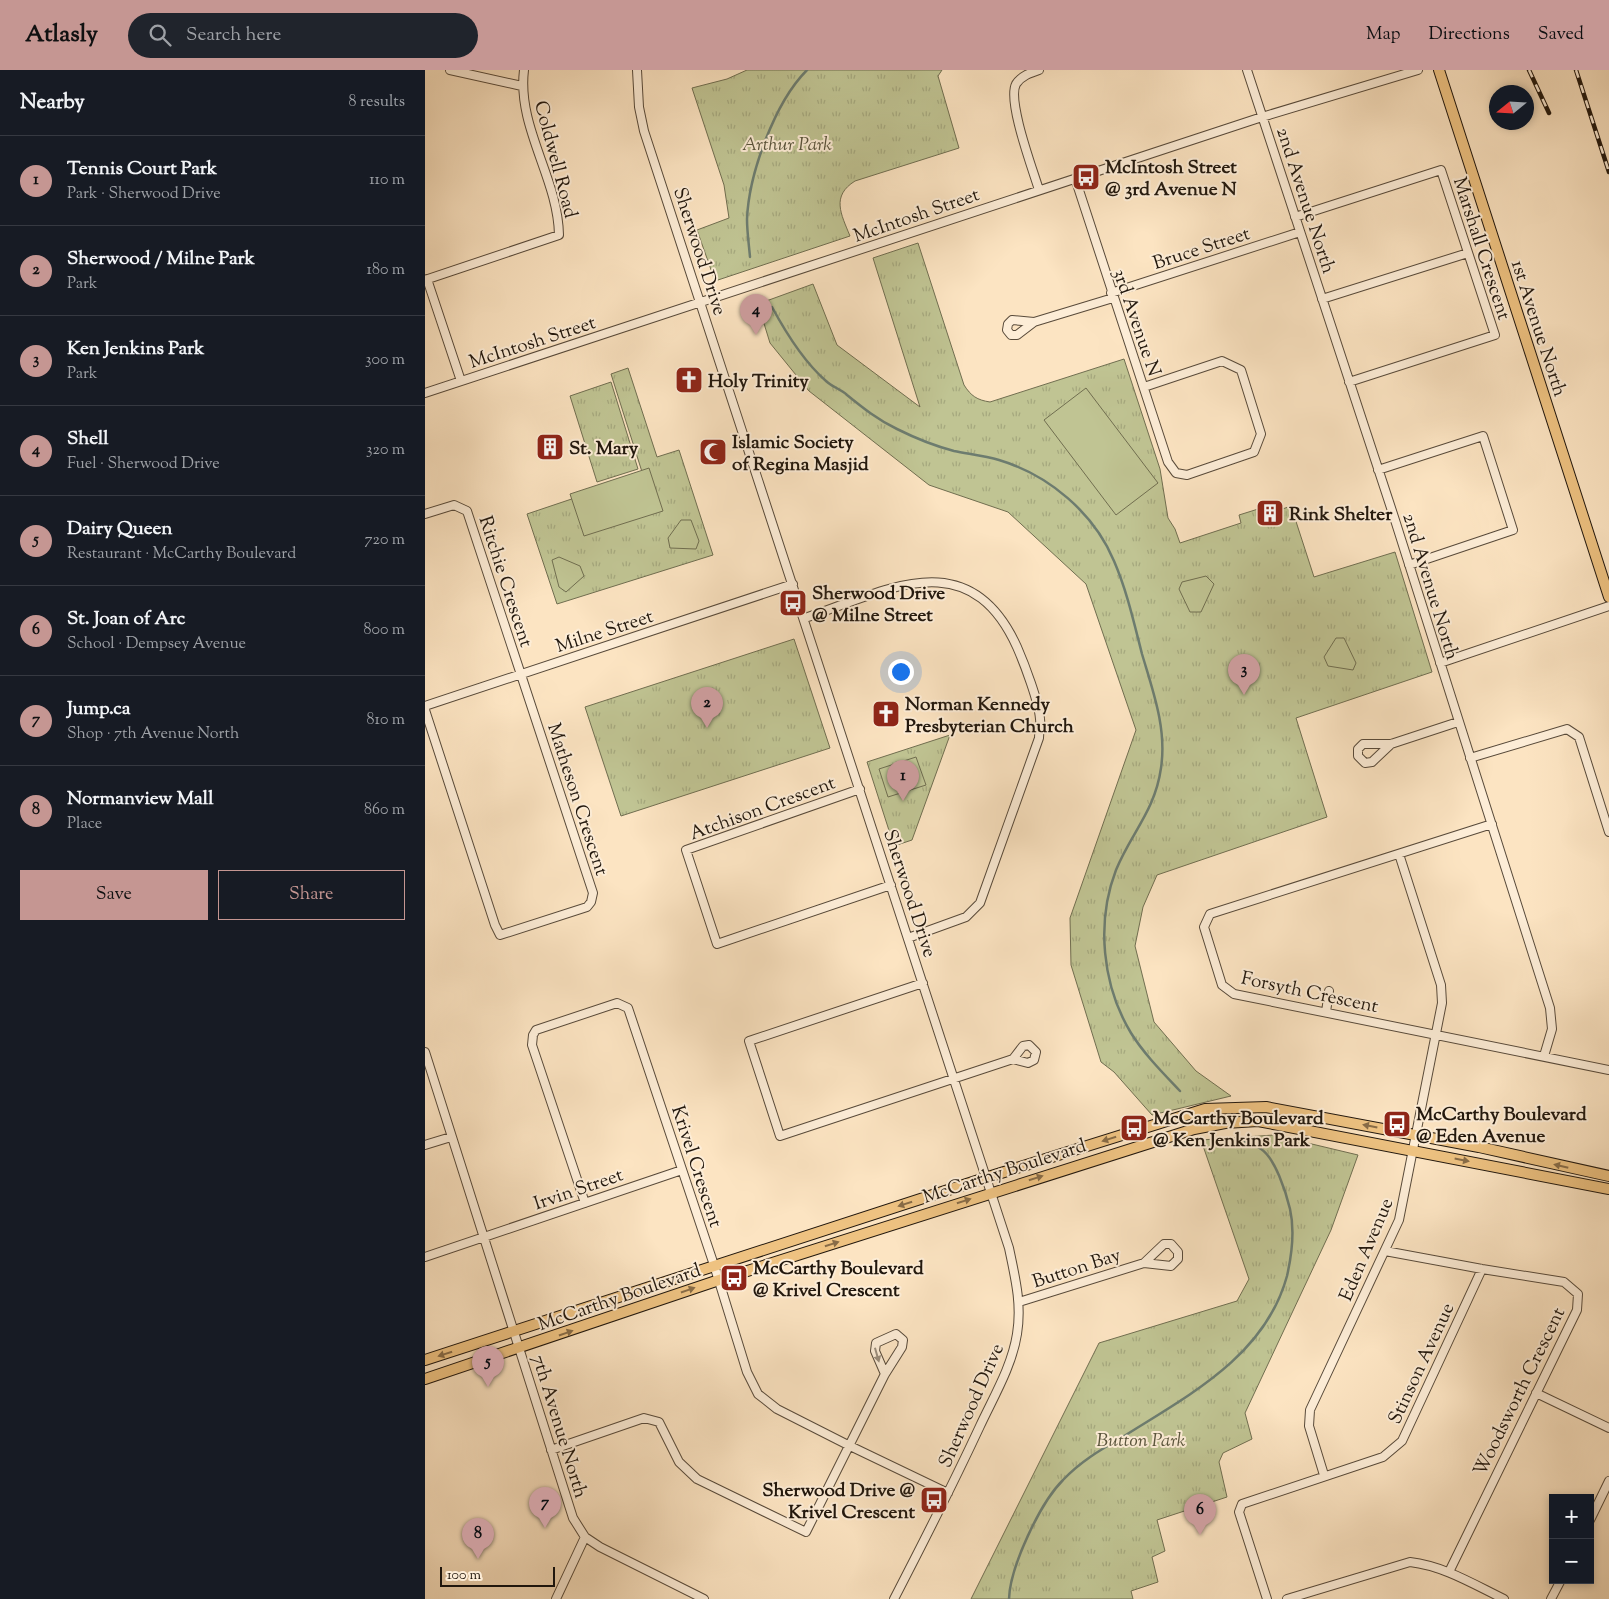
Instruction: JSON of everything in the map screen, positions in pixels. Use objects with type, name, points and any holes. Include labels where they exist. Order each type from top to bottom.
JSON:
[{"type":"main road","name":"1st Avenue North","points":[[1439,70],[1609,597]]},
{"type":"main road","name":"McCarthy Boulevard","points":[[425,1360],[714,1265],[1205,1109],[1266,1106],[1418,1135],[1609,1176]]},
{"type":"main road","name":"McCarthy Boulevard","points":[[425,1379],[520,1349],[719,1280],[990,1193],[1194,1129],[1225,1123],[1258,1121],[1609,1189]]},
{"type":"street","points":[[450,70],[522,86]]},
{"type":"street","name":"Coldwell Road","points":[[426,280],[559,235],[559,214],[523,106],[522,86],[524,70]]},
{"type":"street","name":"Sherwood Drive","points":[[637,70],[639,107],[644,131],[805,618],[1009,1248],[1019,1302],[1017,1335],[1008,1367],[948,1493],[894,1599]]},
{"type":"street","points":[[1039,70],[1026,74],[1016,85],[1014,103],[1039,190]]},
{"type":"street","name":"2nd Avenue North","points":[[1247,70],[1409,565],[1550,1008],[1552,1030],[1544,1056]]},
{"type":"street","name":"McIntosh Street","points":[[425,393],[1262,117],[1418,70]]},
{"type":"street","name":"Marshall Crescent","points":[[1295,217],[1441,170],[1495,335],[1349,382]]},
{"type":"street","name":"3rd Avenue N","points":[[1075,178],[1168,462],[1176,473],[1187,475],[1253,452],[1261,434],[1241,370],[1222,361],[1144,387]]},
{"type":"street","name":"Bruce Street","points":[[1034,322],[1300,232]]},
{"type":"street","points":[[1322,299],[1468,254]]},
{"type":"street","points":[[426,280],[461,382]]},
{"type":"street","points":[[1378,470],[1483,436],[1499,484],[1513,530],[1409,565]]},
{"type":"street","name":"Ritchie Crescent","points":[[425,514],[455,505],[467,511],[521,674]]},
{"type":"street","points":[[805,618],[908,583],[923,581],[942,582],[973,592],[992,608],[1002,619],[1022,658],[1040,718],[1039,738],[981,903],[966,917],[908,938]]},
{"type":"street","name":"Milne Street","points":[[425,706],[793,584]]},
{"type":"street","points":[[1439,663],[1609,606]]},
{"type":"street","name":"Matheson Crescent","points":[[425,710],[500,935],[587,907],[591,902],[593,893],[521,674]]},
{"type":"street","points":[[1391,744],[1458,722]]},
{"type":"street","points":[[1470,758],[1567,729],[1579,738],[1609,832]]},
{"type":"street","name":"Atchison Crescent","points":[[860,789],[686,850],[717,944],[891,885]]},
{"type":"street","name":"Forsyth Crescent","points":[[1492,824],[1210,914],[1204,927],[1222,985],[1234,994],[1609,1070]]},
{"type":"street","name":"Eden Avenue","points":[[1324,1475],[1309,1426],[1310,1410],[1401,1213],[1418,1135],[1442,1003],[1441,985],[1399,854]]},
{"type":"street","points":[[923,984],[749,1041],[779,1136],[1013,1059]]},
{"type":"street","points":[[1326,1012],[1329,991]]},
{"type":"street","name":"Krivel Crescent","points":[[585,1202],[532,1045],[533,1035],[537,1030],[617,1003],[628,1008],[719,1280],[747,1372],[758,1394],[777,1408],[850,1446],[948,1493]]},
{"type":"street","name":"7th Avenue North","points":[[425,1052],[573,1518],[585,1537],[599,1547],[704,1599]]},
{"type":"street","points":[[425,1145],[451,1136]]},
{"type":"street","name":"Irvin Street","points":[[425,1257],[682,1170]]},
{"type":"street","name":"Woodsworth Crescent","points":[[1385,1251],[1564,1282],[1577,1294],[1577,1310],[1449,1572]]},
{"type":"street","name":"Button Bay","points":[[1019,1302],[1144,1263]]},
{"type":"street","name":"Stinson Avenue","points":[[1267,1599],[1239,1512],[1242,1504],[1324,1475],[1383,1457],[1401,1441],[1481,1269]]},
{"type":"street","points":[[551,1450],[644,1418],[659,1422],[679,1462],[697,1479],[806,1532],[885,1374],[902,1347],[903,1340],[896,1334],[875,1343],[875,1351],[885,1374]]},
{"type":"street","points":[[1536,1393],[1609,1428]]},
{"type":"street","points":[[1594,1512],[1609,1481]]},
{"type":"street","points":[[556,1599],[585,1537]]},
{"type":"street","points":[[1287,1599],[1403,1563],[1427,1564],[1449,1572],[1503,1599]]},
{"type":"street","points":[[1551,1599],[1559,1584]]},
{"type":"green space","name":"Arthur Park","points":[[747,70],[942,70],[938,76],[959,148],[855,181],[843,193],[840,199],[841,213],[850,236],[715,281],[697,230],[729,218],[724,185],[692,88],[727,79]]},
{"type":"green space","points":[[918,243],[964,385],[975,397],[990,402],[1124,359],[1160,469],[1168,518],[1175,529],[1180,543],[1241,523],[1239,515],[1271,505],[1274,512],[1291,506],[1314,577],[1395,552],[1432,672],[1296,718],[1327,817],[1157,875],[1143,907],[1135,946],[1154,1022],[1196,1071],[1231,1096],[1152,1115],[1114,1072],[1101,1062],[1071,965],[1070,918],[1136,730],[1086,584],[1008,512],[929,485],[809,391],[770,343],[758,304],[813,284],[837,345],[920,407],[873,258]]},
{"type":"green space","points":[[628,368],[657,457],[679,450],[713,555],[557,604],[527,514],[643,475],[611,374]]},
{"type":"green space","points":[[611,382],[638,469],[597,482],[570,396]]},
{"type":"green space","points":[[1086,388],[1158,483],[1116,515],[1044,420]]},
{"type":"green space","points":[[649,468],[663,511],[584,536],[570,494]]},
{"type":"green space","points":[[681,520],[691,520],[699,541],[696,549],[670,548],[668,538]]},
{"type":"green space","points":[[559,557],[580,566],[584,576],[566,592],[559,587],[552,560]]},
{"type":"green space","points":[[1206,576],[1214,584],[1201,612],[1190,612],[1179,589],[1182,582]]},
{"type":"green space","points":[[1336,638],[1344,638],[1356,663],[1353,670],[1328,666],[1324,657]]},
{"type":"green space","points":[[794,639],[830,748],[621,816],[585,707]]},
{"type":"green space","points":[[950,735],[912,840],[894,846],[867,762]]},
{"type":"green space","points":[[916,757],[926,785],[888,797],[879,769]]},
{"type":"green space","name":"Button Park","points":[[1274,1135],[1358,1155],[1331,1230],[1245,1413],[1252,1439],[1223,1453],[1219,1462],[1227,1497],[1157,1520],[1165,1551],[1152,1557],[1158,1582],[1131,1591],[1133,1599],[971,1599],[1099,1343],[1237,1301],[1249,1279],[1201,1140]]},
{"type":"waterway","points":[[750,257],[747,219],[758,160],[774,119],[784,100],[807,70]]},
{"type":"waterway","points":[[772,307],[796,346],[810,365],[828,383],[845,393],[871,413],[911,436],[954,451],[999,460],[1035,475],[1068,498],[1095,527],[1105,543],[1123,584],[1130,607],[1158,710],[1162,739],[1161,768],[1154,797],[1122,857],[1110,890],[1104,932],[1105,953],[1114,995],[1131,1033],[1148,1056],[1180,1091]]},
{"type":"waterway","points":[[1009,1599],[1020,1553],[1036,1519],[1054,1490],[1063,1480],[1091,1457],[1197,1390],[1221,1372],[1261,1330],[1276,1304],[1287,1276],[1293,1234],[1292,1217],[1283,1185],[1271,1160],[1259,1148],[1243,1141]]},
{"type":"railway","points":[[1529,70],[1549,113]]},
{"type":"railway","points":[[1576,70],[1609,172]]},
{"type":"place","name":"McIntosh Street @ 3rd Avenue N","points":[[1086,177]]},
{"type":"place","name":"Shell","points":[[756,335]]},
{"type":"place","name":"Holy Trinity","points":[[689,380]]},
{"type":"place","name":"St. Mary","points":[[550,447]]},
{"type":"place","name":"Islamic Society of Regina Masjid","points":[[713,452]]},
{"type":"place","name":"Rink Shelter","points":[[1270,513]]},
{"type":"place","name":"Sherwood Drive @ Milne Street","points":[[793,603]]},
{"type":"place","name":"Ken Jenkins Park","points":[[1244,695]]},
{"type":"place","name":"Norman Kennedy Presbyterian Church","points":[[886,714]]},
{"type":"place","name":"Sherwood / Milne Park","points":[[707,728]]},
{"type":"place","name":"Tennis Court Park","points":[[903,801]]},
{"type":"place","name":"McCarthy Boulevard @ Eden Avenue","points":[[1397,1124]]},
{"type":"place","name":"McCarthy Boulevard @ Ken Jenkins Park","points":[[1134,1128]]},
{"type":"place","name":"McCarthy Boulevard @ Krivel Crescent","points":[[734,1278]]},
{"type":"place","name":"Dairy Queen","points":[[488,1387]]},
{"type":"place","name":"Sherwood Drive @ Krivel Crescent","points":[[934,1500]]},
{"type":"place","name":"Jump.ca","points":[[545,1528]]},
{"type":"place","name":"St. Joan of Arc","points":[[1200,1535]]},
{"type":"place","name":"Normanview Mall","points":[[478,1559]]}]
